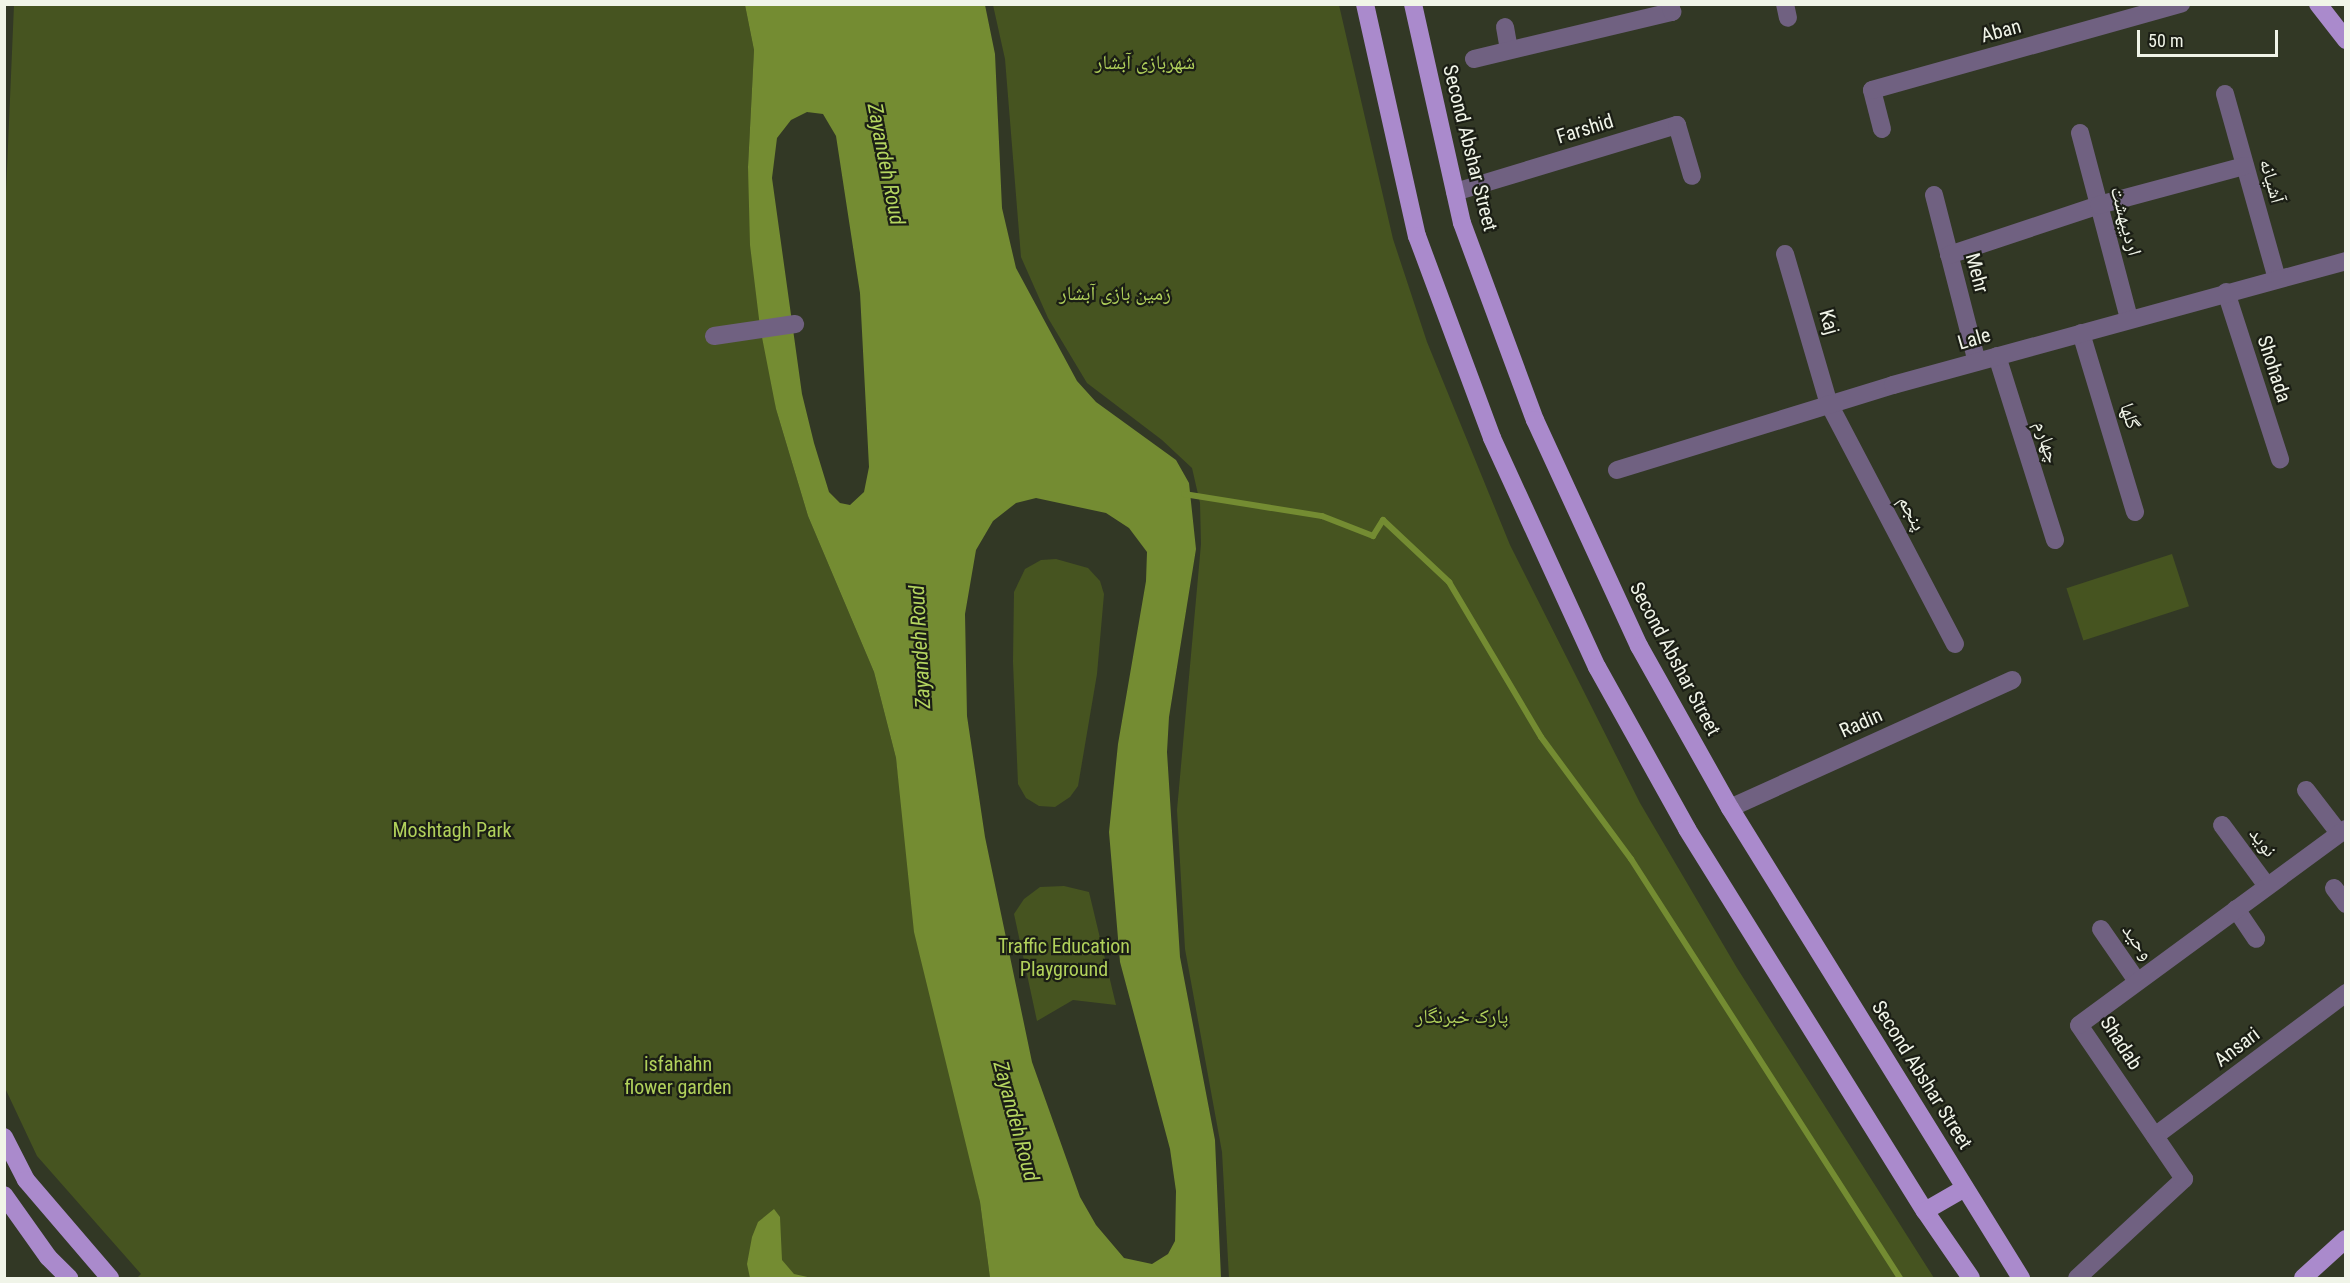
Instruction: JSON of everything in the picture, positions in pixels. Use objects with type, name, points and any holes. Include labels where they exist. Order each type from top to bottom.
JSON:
[{"type":"main road","points":[[1365,4],[1417,236],[1492,438],[1593,657],[1687,829],[1924,1211],[1971,1278]]},
{"type":"main road","name":"Second Abshar Street","points":[[1413,4],[1462,222],[1535,420],[1639,646],[1730,808],[2021,1278]]},
{"type":"main road","points":[[2318,4],[2346,40]]},
{"type":"main road","points":[[4,1137],[26,1180],[110,1278]]},
{"type":"main road","points":[[1924,1211],[1965,1188]]},
{"type":"main road","points":[[4,1195],[48,1257],[69,1278]]},
{"type":"main road","points":[[2303,1278],[2346,1239]]},
{"type":"street","points":[[1474,59],[1672,12],[1670,4]]},
{"type":"street","name":"Aban","points":[[1882,129],[1872,90],[2181,4]]},
{"type":"street","points":[[1505,27],[1509,50]]},
{"type":"street","name":"آشیانه","points":[[2225,94],[2277,279]]},
{"type":"street","name":"Farshid","points":[[1455,192],[1677,125],[1692,176]]},
{"type":"street","name":"اردیبهشت","points":[[2080,134],[2129,319]]},
{"type":"street","points":[[1950,255],[2099,206],[2245,166]]},
{"type":"street","name":"Mehr","points":[[1934,195],[1977,362]]},
{"type":"street","name":"Kaj","points":[[1785,254],[1829,404]]},
{"type":"street","name":"Lale","points":[[1617,470],[1829,404],[2226,292],[2346,261]]},
{"type":"street","name":"Shohada","points":[[2226,292],[2280,459]]},
{"type":"street","points":[[714,336],[760,327],[795,324]]},
{"type":"street","name":"گلها","points":[[2081,333],[2136,512]]},
{"type":"street","name":"چهارم","points":[[1997,356],[2055,540]]},
{"type":"street","name":"پنجم","points":[[1829,404],[1955,644]]},
{"type":"street","name":"Radin","points":[[1730,808],[2012,680]]},
{"type":"street","points":[[2306,790],[2342,831]]},
{"type":"street","name":"نوید","points":[[2222,825],[2267,886]]},
{"type":"street","name":"Shadab","points":[[2077,1278],[2184,1179],[2079,1025],[2342,831]]},
{"type":"street","points":[[2334,888],[2346,904]]},
{"type":"street","points":[[2236,909],[2256,939]]},
{"type":"street","name":"وحید","points":[[2101,929],[2137,981]]},
{"type":"street","name":"Ansari","points":[[2156,1136],[2346,993]]},
{"type":"green space","name":"Moshtagh Park","points":[[14,5],[745,5],[754,50],[748,167],[776,409],[808,516],[874,672],[896,758],[907,844],[980,1202],[990,1278],[137,1278],[141,1274],[37,1156],[5,1088],[4,239]]},
{"type":"green space","name":"پارک خبرنگار","points":[[993,5],[1339,5],[1393,239],[1427,342],[1510,545],[1640,803],[1737,968],[1934,1278],[1229,1278],[1222,1152],[1185,949],[1177,810],[1201,544],[1200,503],[1192,468],[1162,440],[1087,383],[1048,318],[1021,257],[1005,59]]},
{"type":"green space","points":[[2172,554],[2189,606],[2083,641],[2066,588]]},
{"type":"green space","points":[[1056,559],[1088,568],[1100,581],[1104,594],[1097,674],[1078,786],[1070,797],[1055,807],[1039,806],[1026,798],[1018,784],[1013,662],[1014,592],[1025,569],[1041,560]]},
{"type":"green space","name":"Traffic Education Playground","points":[[1064,886],[1089,892],[1116,1005],[1073,1000],[1037,1021],[1014,914],[1024,899],[1040,887]]},
{"type":"water","name":"Zayandeh Roud","points":[[745,5],[985,5],[995,54],[1002,208],[1016,268],[1077,381],[1096,402],[1176,460],[1189,483],[1196,549],[1169,717],[1167,752],[1180,957],[1215,1140],[1221,1278],[990,1278],[980,1202],[914,932],[896,758],[874,672],[808,516],[776,409],[760,327],[750,245],[748,167],[754,50]],"holes":[[[807,112],[823,114],[836,136],[860,293],[869,467],[864,492],[850,505],[840,503],[829,492],[802,394],[772,178],[777,138],[791,120]],[[1036,498],[1106,513],[1129,528],[1147,552],[1146,581],[1118,744],[1109,832],[1120,962],[1170,1149],[1176,1191],[1175,1241],[1168,1254],[1152,1264],[1124,1258],[1096,1225],[1080,1197],[1032,1062],[985,837],[967,716],[965,614],[976,550],[993,521],[1016,503]]]},
{"type":"water","points":[[774,1209],[780,1217],[782,1260],[794,1274],[812,1278],[750,1278],[747,1264],[752,1237],[758,1222]]},
{"type":"waterway","points":[[1184,494],[1322,516],[1373,536],[1383,520],[1449,582],[1541,737],[1631,859],[1900,1278]]},
{"type":"park label","name":"شهربازی آبشار","points":[[1145,62]]},
{"type":"park label","name":"زمین بازی آبشار","points":[[1115,293]]},
{"type":"park label","name":"isfahahn flower garden","points":[[678,1076]]}]
